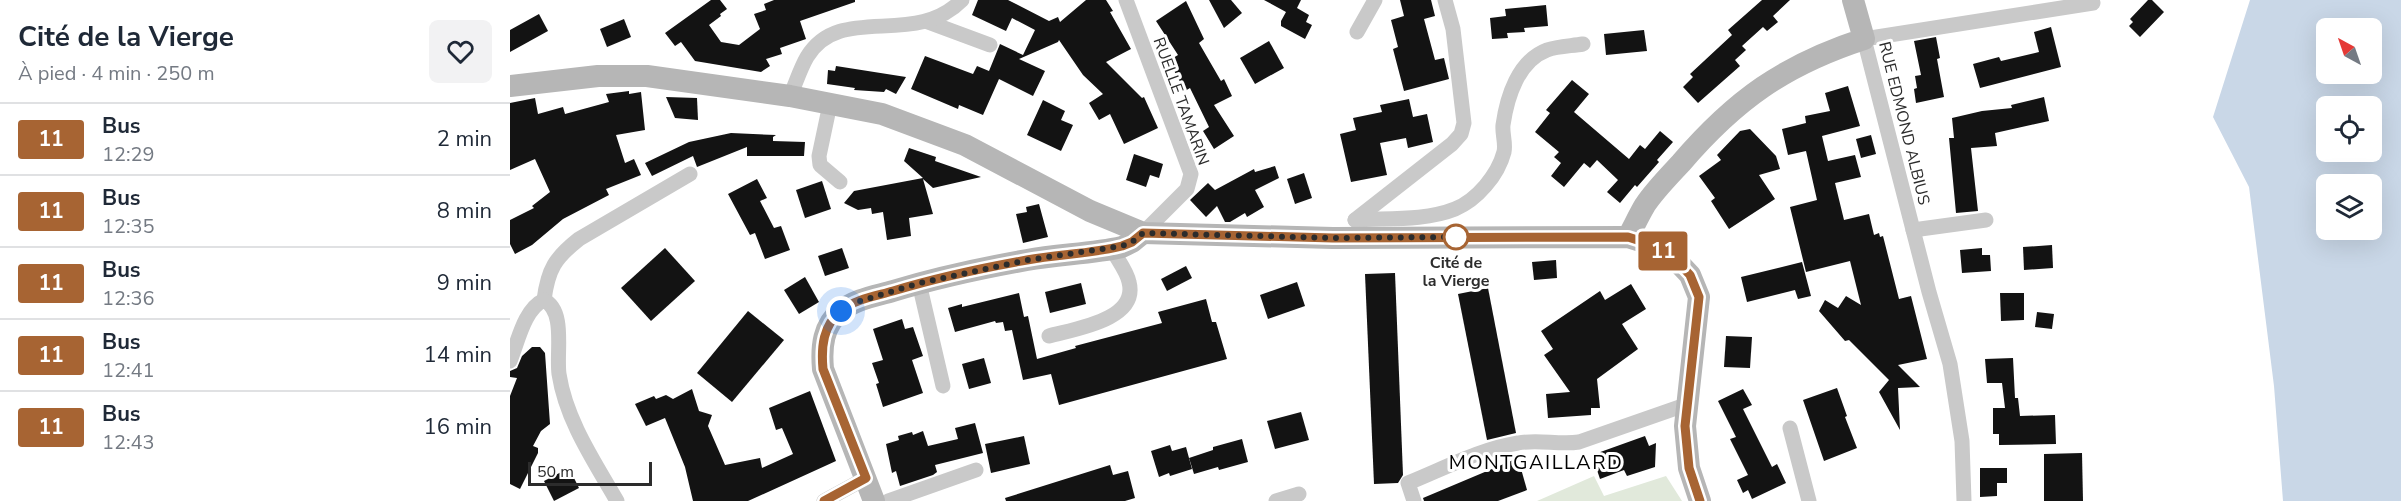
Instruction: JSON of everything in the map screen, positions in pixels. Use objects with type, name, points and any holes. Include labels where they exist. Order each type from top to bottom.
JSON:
[{"type":"street","points":[[790,96],[807,56],[830,34],[856,26],[879,28],[928,21],[954,8],[962,0]]},
{"type":"street","name":"RUELLE TAMARIN","points":[[1126,0],[1191,174],[1187,189],[1143,233]]},
{"type":"street","points":[[1357,32],[1375,0]]},
{"type":"street","points":[[1333,238],[1452,144],[1461,134],[1464,123],[1453,28],[1444,0]]},
{"type":"street","points":[[1628,237],[1646,203],[1707,132],[1730,110],[1788,70],[1825,52],[1864,39],[1853,0]]},
{"type":"street","name":"RUE EDMOND ALBIUS","points":[[1964,501],[1962,441],[1950,364],[1864,39],[2093,3]]},
{"type":"street","points":[[928,21],[990,45]]},
{"type":"street","points":[[1355,220],[1439,214],[1457,208],[1482,189],[1499,166],[1505,149],[1503,127],[1508,101],[1520,72],[1532,59],[1547,50],[1584,44]]},
{"type":"street","points":[[510,86],[598,76],[647,76],[790,96],[882,114],[965,146],[1090,211],[1143,233],[1333,238],[1628,237],[1656,246],[1675,259],[1690,275],[1699,297],[1685,426],[1689,468],[1700,501]]},
{"type":"street","points":[[830,104],[819,156],[820,165],[840,182]]},
{"type":"street","points":[[510,361],[529,314],[534,306],[544,300],[550,268],[565,251],[579,239],[690,174]]},
{"type":"street","name":"RUE EDMOND ALBIUS","points":[[1913,230],[1986,220]]},
{"type":"street","points":[[874,501],[823,369],[825,333],[830,323],[841,311],[857,302],[920,283],[1028,260],[1112,249],[1132,242],[1143,233]]},
{"type":"street","points":[[1049,336],[1110,318],[1123,309],[1130,297],[1130,282],[1112,249]]},
{"type":"street","points":[[920,283],[943,386]]},
{"type":"street","points":[[544,300],[552,306],[557,315],[559,373],[566,405],[578,432],[617,501]]},
{"type":"street","points":[[1414,501],[1408,483],[1498,447],[1521,442],[1564,444],[1579,442],[1688,405]]},
{"type":"street","points":[[1790,428],[1809,501]]},
{"type":"street","points":[[888,501],[976,470]]},
{"type":"street","points":[[824,501],[866,478]]},
{"type":"street","points":[[1276,501],[1299,494]]},
{"type":"shaded area","points":[[1594,476],[1604,496],[1666,476],[1682,501],[1537,501]]},
{"type":"water","points":[[2250,0],[2401,0],[2401,501],[2283,501],[2274,386],[2249,187],[2213,117]]},
{"type":"building","points":[[711,0],[720,0],[727,9],[709,25],[721,42],[739,45],[760,29],[754,14],[766,10],[764,4],[774,0],[855,0],[855,2],[800,21],[806,39],[780,48],[782,54],[766,59],[770,66],[761,72],[695,61],[681,42],[675,46],[665,33]]},
{"type":"building","points":[[978,0],[1008,0],[1049,21],[1058,17],[1060,22],[1086,0],[1106,0],[1113,11],[1110,12],[1131,49],[1106,62],[1142,98],[1144,97],[1158,128],[1124,144],[1110,114],[1099,120],[1089,103],[1103,94],[1083,75],[1059,40],[1019,59],[1045,71],[1033,96],[999,79],[983,115],[959,105],[958,109],[911,89],[925,56],[973,74],[977,66],[989,71],[1000,44],[1023,55],[1035,30],[1012,18],[1006,31],[972,15]]},
{"type":"building","points":[[1209,0],[1231,0],[1242,13],[1224,28]]},
{"type":"building","points":[[1264,0],[1301,0],[1297,8],[1309,15],[1306,22],[1312,25],[1305,39],[1281,26],[1286,12]]},
{"type":"building","points":[[1400,0],[1431,0],[1435,16],[1424,19],[1435,60],[1444,58],[1449,79],[1404,91],[1393,49],[1398,47],[1391,20],[1404,16]]},
{"type":"building","points":[[1762,0],[1790,0],[1773,16],[1778,22],[1767,31],[1763,27],[1742,46],[1746,50],[1735,60],[1740,66],[1698,103],[1683,87],[1693,77],[1690,74],[1732,35],[1728,30]]},
{"type":"building","points":[[2148,0],[2152,0],[2164,12],[2140,37],[2129,26],[2133,22],[2130,19]]},
{"type":"building","points":[[1186,1],[1204,39],[1199,43],[1221,81],[1224,79],[1232,96],[1214,105],[1234,136],[1214,149],[1203,131],[1209,127],[1190,88],[1185,91],[1171,65],[1175,63],[1173,58],[1178,55],[1156,21]]},
{"type":"building","points":[[1546,5],[1548,26],[1524,28],[1525,32],[1507,33],[1508,38],[1492,39],[1490,18],[1506,16],[1505,9]]},
{"type":"building","points":[[539,14],[548,31],[510,52],[510,30]]},
{"type":"building","points":[[624,19],[631,37],[607,47],[600,29]]},
{"type":"building","points":[[2051,27],[2061,67],[1980,88],[1973,64],[1999,57],[2001,61],[2039,52],[2034,32]]},
{"type":"building","points":[[1644,30],[1647,51],[1606,55],[1604,34]]},
{"type":"building","points":[[1936,37],[1940,58],[1937,59],[1944,97],[1916,103],[1915,76],[1921,75],[1914,41]]},
{"type":"building","points":[[1269,41],[1284,68],[1255,84],[1240,58]]},
{"type":"building","points":[[836,66],[906,77],[896,94],[886,89],[884,92],[854,90],[855,88],[827,84],[828,70],[835,71]]},
{"type":"building","points":[[1572,80],[1589,94],[1574,112],[1629,159],[1640,145],[1645,149],[1660,131],[1673,142],[1657,160],[1659,162],[1620,203],[1607,192],[1618,180],[1597,160],[1590,168],[1584,163],[1564,187],[1551,176],[1561,163],[1554,157],[1559,152],[1535,132],[1550,113],[1546,110]]},
{"type":"building","points":[[1848,86],[1860,126],[1822,136],[1828,161],[1855,155],[1861,177],[1835,183],[1844,220],[1869,214],[1874,235],[1879,233],[1880,237],[1883,236],[1899,299],[1911,296],[1927,359],[1898,365],[1920,387],[1898,388],[1900,430],[1879,392],[1889,380],[1849,340],[1845,341],[1819,311],[1825,300],[1838,308],[1846,296],[1861,305],[1850,261],[1806,272],[1790,207],[1817,200],[1806,151],[1788,155],[1782,129],[1806,123],[1805,116],[1830,111],[1825,93]]},
{"type":"building","points":[[629,91],[629,94],[641,92],[645,130],[616,135],[625,163],[634,159],[641,175],[606,189],[609,195],[563,219],[532,245],[515,254],[510,244],[510,220],[534,208],[532,206],[550,192],[535,159],[510,170],[510,103],[535,98],[538,114],[563,107],[565,114],[609,102],[606,94]]},
{"type":"building","points":[[666,97],[697,98],[698,120],[675,118]]},
{"type":"building","points":[[2044,97],[2049,121],[1995,133],[1997,146],[1971,148],[1978,211],[1956,213],[1949,138],[1954,138],[1952,118],[1982,111],[2012,108],[2011,105]]},
{"type":"building","points":[[1409,99],[1413,117],[1427,114],[1433,142],[1408,148],[1406,138],[1380,143],[1387,175],[1351,182],[1340,134],[1356,130],[1353,118],[1382,112],[1380,105]]},
{"type":"building","points":[[1043,100],[1065,111],[1061,120],[1073,125],[1061,151],[1027,135]]},
{"type":"building","points":[[1750,129],[1776,156],[1780,169],[1759,175],[1775,199],[1729,229],[1711,201],[1715,198],[1699,176],[1721,160],[1717,155],[1740,131]]},
{"type":"building","points":[[731,133],[776,135],[773,141],[805,142],[804,156],[747,156],[747,147],[697,167],[693,156],[652,176],[645,163],[689,142]]},
{"type":"building","points":[[1871,135],[1876,154],[1861,158],[1856,139]]},
{"type":"building","points":[[909,148],[936,157],[935,161],[981,177],[933,188],[923,179],[933,214],[909,218],[911,236],[887,240],[883,212],[872,214],[871,208],[858,210],[844,203],[854,191],[923,178],[904,161]]},
{"type":"building","points":[[1134,154],[1163,164],[1159,178],[1150,175],[1146,187],[1126,180]]},
{"type":"building","points":[[1275,166],[1279,178],[1255,190],[1264,207],[1247,217],[1245,213],[1230,222],[1225,222],[1217,206],[1206,217],[1190,200],[1208,183],[1215,190],[1254,169],[1255,172]]},
{"type":"building","points":[[1304,173],[1312,198],[1295,204],[1287,179]]},
{"type":"building","points":[[757,179],[767,198],[760,201],[774,228],[781,226],[790,250],[765,259],[755,233],[750,235],[728,194]]},
{"type":"building","points":[[822,181],[831,209],[805,218],[796,190]]},
{"type":"building","points":[[1039,204],[1048,237],[1023,243],[1016,214],[1027,212],[1026,207]]},
{"type":"building","points":[[2052,245],[2053,268],[2024,270],[2023,247]]},
{"type":"building","points":[[665,248],[695,281],[651,321],[621,288]]},
{"type":"building","points":[[842,248],[849,268],[825,276],[818,256]]},
{"type":"building","points":[[1982,248],[1982,255],[1990,255],[1991,271],[1962,273],[1960,250]]},
{"type":"building","points":[[1556,260],[1557,278],[1534,280],[1532,262]]},
{"type":"building","points":[[1802,262],[1811,296],[1798,299],[1795,290],[1747,302],[1741,277]]},
{"type":"building","points":[[1186,266],[1192,278],[1167,291],[1161,279]]},
{"type":"building","points":[[1395,273],[1403,475],[1398,483],[1374,484],[1365,274]]},
{"type":"building","points":[[805,277],[819,302],[799,314],[784,290]]},
{"type":"building","points":[[1297,282],[1305,306],[1268,319],[1260,295]]},
{"type":"building","points":[[1081,283],[1086,304],[1050,313],[1045,292]]},
{"type":"building","points":[[1631,284],[1646,309],[1622,324],[1638,349],[1597,379],[1600,408],[1591,408],[1591,415],[1548,418],[1546,394],[1570,392],[1544,355],[1553,349],[1541,331],[1600,291],[1605,300]]},
{"type":"building","points":[[1488,288],[1516,433],[1487,440],[1458,294]]},
{"type":"building","points":[[1019,293],[1024,317],[1028,316],[1037,359],[1076,348],[1075,346],[1162,323],[1158,312],[1206,299],[1212,322],[1216,322],[1227,359],[1059,405],[1051,374],[1023,380],[1012,330],[1005,331],[1003,322],[996,323],[995,321],[955,332],[948,308],[962,304],[962,307]]},
{"type":"building","points":[[2000,293],[2024,293],[2024,320],[2001,321]]},
{"type":"building","points":[[748,311],[784,340],[732,402],[697,373]]},
{"type":"building","points":[[2037,312],[2054,314],[2052,329],[2035,327]]},
{"type":"building","points":[[902,319],[905,329],[913,327],[923,356],[912,360],[923,393],[883,407],[876,384],[879,383],[872,363],[883,360],[873,329]]},
{"type":"building","points":[[1726,336],[1752,337],[1750,368],[1724,367]]},
{"type":"building","points":[[532,347],[540,347],[545,353],[550,424],[541,431],[533,446],[538,448],[538,453],[520,489],[510,484],[510,396],[517,378],[510,377],[510,371],[517,368],[522,356]]},
{"type":"building","points":[[984,358],[991,383],[969,389],[962,364]]},
{"type":"building","points":[[2013,358],[2015,398],[2018,398],[2020,416],[2055,415],[2056,444],[1999,445],[1999,434],[1993,434],[1993,408],[2005,408],[2002,383],[1987,383],[1985,359]]},
{"type":"building","points":[[1837,388],[1857,448],[1824,461],[1803,400]]},
{"type":"building","points":[[692,389],[699,411],[712,415],[708,426],[725,465],[760,458],[762,468],[793,454],[782,428],[776,430],[769,408],[810,391],[836,461],[748,501],[693,501],[685,467],[665,418],[646,426],[635,404],[654,396],[656,399],[666,395],[673,399]]},
{"type":"building","points":[[1743,389],[1752,405],[1743,409],[1772,467],[1777,464],[1786,483],[1752,499],[1748,490],[1743,493],[1737,480],[1748,475],[1730,439],[1736,437],[1718,401]]},
{"type":"building","points":[[1301,412],[1309,440],[1275,449],[1267,421]]},
{"type":"building","points":[[975,423],[983,453],[935,465],[937,472],[933,475],[900,486],[896,471],[892,473],[886,444],[899,440],[898,436],[912,432],[913,435],[923,431],[928,446],[958,439],[955,428]]},
{"type":"building","points":[[1024,436],[1030,464],[991,473],[985,444]]},
{"type":"building","points":[[1645,436],[1649,446],[1656,443],[1655,467],[1627,476],[1624,470],[1600,479],[1592,455]]},
{"type":"building","points":[[1242,439],[1248,462],[1194,474],[1189,458],[1213,450],[1213,447]]},
{"type":"building","points":[[1170,445],[1172,451],[1186,447],[1192,469],[1159,477],[1151,451]]},
{"type":"building","points":[[2082,453],[2083,501],[2044,501],[2044,454]]},
{"type":"building","points":[[1518,458],[1527,490],[1498,501],[1424,501],[1423,498]]},
{"type":"building","points":[[1110,465],[1113,475],[1128,471],[1135,498],[1125,501],[1006,501],[1005,498]]},
{"type":"building","points":[[569,468],[579,488],[554,501],[544,481]]},
{"type":"building","points":[[1980,468],[2007,468],[2007,483],[1997,483],[1997,496],[1980,497]]},
{"type":"bus line","name":"11","points":[[824,501],[866,478],[823,369],[822,342],[830,323],[841,311],[857,302],[920,283],[1028,260],[1112,249],[1132,242],[1143,233],[1333,238],[1628,237],[1656,246],[1675,259],[1690,275],[1699,297],[1685,426],[1689,468],[1700,501]]},
{"type":"place","name":"Cité de la Vierge","points":[[1456,237]]},
{"type":"district","name":"MONTGAILLARD","points":[[1536,462]]},
{"type":"route","points":[[841,311],[857,302],[920,283],[1028,260],[1112,249],[1132,242],[1143,233],[1333,238],[1456,237]]}]
